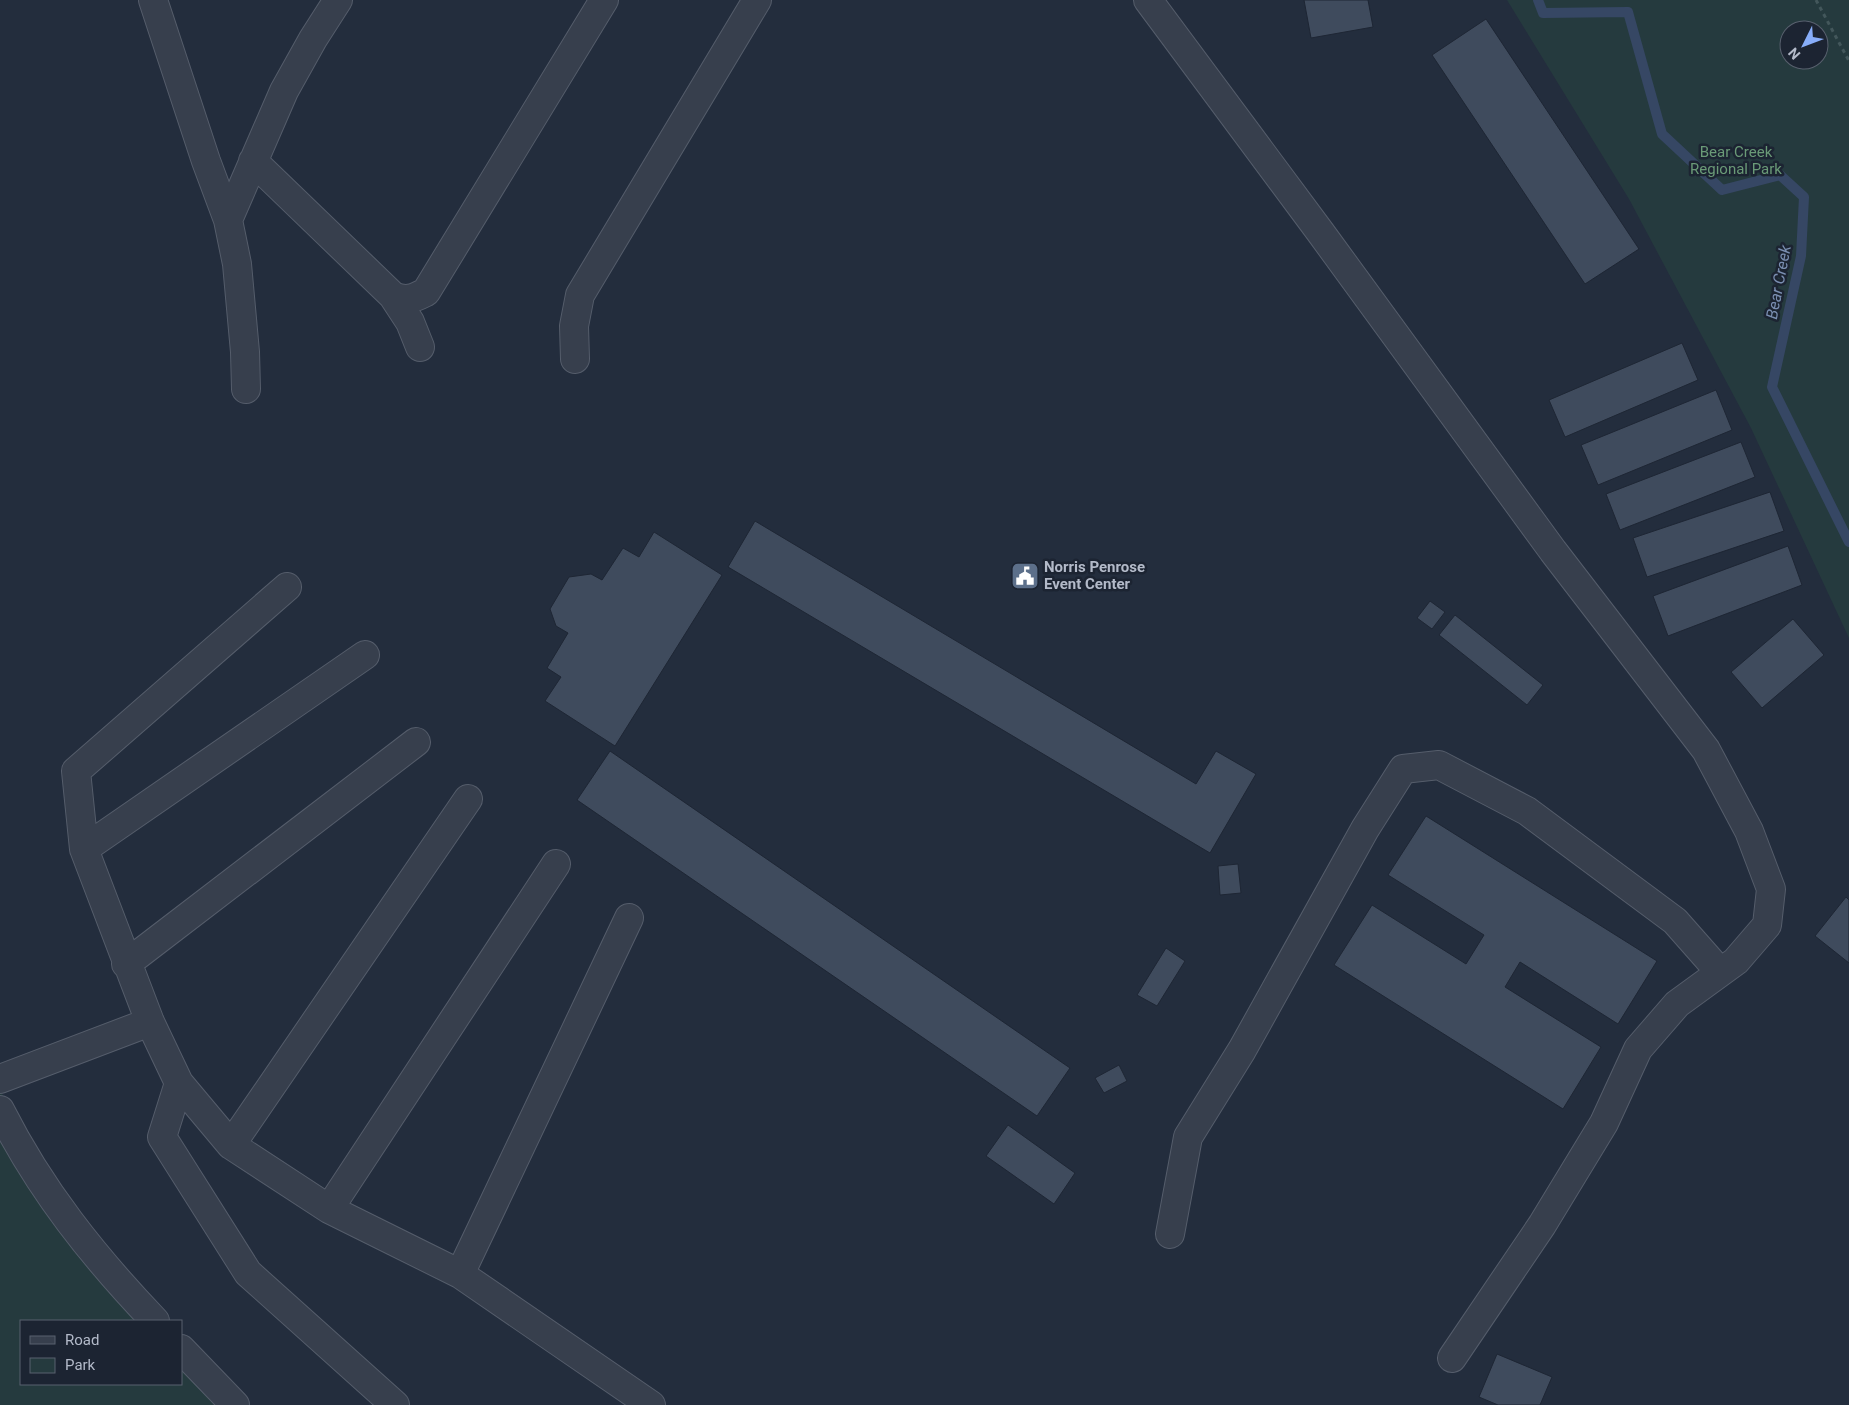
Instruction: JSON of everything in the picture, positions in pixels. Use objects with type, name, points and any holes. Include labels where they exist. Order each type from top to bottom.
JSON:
[{"type":"street","points":[[153,0],[206,161],[228,220],[237,264],[246,352],[246,388]]},
{"type":"street","points":[[228,220],[284,91],[313,38],[338,0]]},
{"type":"street","points":[[393,296],[403,300],[414,298],[426,292],[604,0]]},
{"type":"street","points":[[575,359],[574,326],[580,295],[757,0]]},
{"type":"street","points":[[1148,0],[1553,551],[1706,750],[1749,831],[1771,888],[1767,925],[1736,960],[1677,1004],[1638,1050],[1604,1123],[1594,1140],[1542,1226],[1452,1358]]},
{"type":"street","points":[[252,161],[393,296],[410,322],[420,347]]},
{"type":"street","points":[[287,587],[76,771],[84,848],[126,964],[150,1022],[179,1083],[230,1145],[330,1209],[460,1274],[651,1405]]},
{"type":"street","points":[[84,848],[365,655]]},
{"type":"street","points":[[126,964],[416,742]]},
{"type":"street","points":[[1170,1234],[1188,1137],[1242,1050],[1365,829],[1403,770],[1439,765],[1527,811],[1675,920],[1720,972]]},
{"type":"street","points":[[230,1145],[468,799]]},
{"type":"street","points":[[330,1209],[556,864]]},
{"type":"street","points":[[460,1274],[630,918]]},
{"type":"street","points":[[0,1080],[150,1022]]},
{"type":"street","points":[[179,1083],[162,1137],[248,1273],[395,1405]]},
{"type":"street","points":[[0,1110],[40,1181],[77,1234],[154,1320]]},
{"type":"street","points":[[182,1350],[235,1405]]},
{"type":"path","points":[[1816,0],[1849,62]]},
{"type":"green space","name":"Bear Creek Regional Park","points":[[1507,0],[1849,0],[1849,638],[1751,428],[1629,199]]},
{"type":"green space","points":[[0,1089],[40,1181],[156,1320],[20,1320],[20,1385],[182,1385],[182,1350],[232,1405],[0,1405]]},
{"type":"building","points":[[1304,0],[1368,0],[1373,27],[1311,38]]},
{"type":"building","points":[[1486,19],[1639,249],[1585,284],[1432,55]]},
{"type":"building","points":[[1682,343],[1698,380],[1565,437],[1549,400]]},
{"type":"building","points":[[1716,390],[1732,430],[1598,485],[1581,445]]},
{"type":"building","points":[[1741,442],[1755,477],[1620,530],[1606,494]]},
{"type":"building","points":[[1770,492],[1784,531],[1647,577],[1633,538]]},
{"type":"building","points":[[755,521],[1196,784],[1216,751],[1256,774],[1210,853],[728,567]]},
{"type":"building","points":[[654,532],[722,575],[615,746],[545,701],[561,677],[547,668],[568,633],[556,626],[550,609],[569,577],[591,574],[602,580],[623,548],[639,557]]},
{"type":"building","points":[[1788,546],[1802,585],[1668,636],[1653,596]]},
{"type":"building","points":[[1430,601],[1445,612],[1432,629],[1417,618]]},
{"type":"building","points":[[1455,615],[1543,685],[1527,705],[1439,635]]},
{"type":"building","points":[[1793,619],[1824,655],[1762,708],[1731,672]]},
{"type":"building","points":[[610,751],[1070,1068],[1037,1116],[577,800]]},
{"type":"building","points":[[1426,816],[1657,961],[1618,1024],[1520,962],[1505,987],[1601,1047],[1563,1109],[1334,965],[1372,905],[1466,964],[1484,935],[1388,875]]},
{"type":"building","points":[[1238,864],[1241,893],[1220,895],[1218,866]]},
{"type":"building","points":[[1846,897],[1849,900],[1849,963],[1815,936]]},
{"type":"building","points":[[1166,948],[1185,961],[1157,1006],[1137,995]]},
{"type":"building","points":[[1119,1065],[1127,1081],[1104,1093],[1095,1078]]},
{"type":"building","points":[[1008,1125],[1075,1173],[1054,1204],[986,1156]]},
{"type":"building","points":[[1497,1354],[1552,1377],[1540,1405],[1498,1405],[1479,1397]]},
{"type":"waterway","name":"Bear Creek","points":[[1538,0],[1543,13],[1628,12],[1662,134],[1722,190],[1780,175],[1804,197],[1801,256],[1772,387],[1849,542]]},
{"type":"place","name":"Norris Penrose Event Center","points":[[1025,576]]}]
